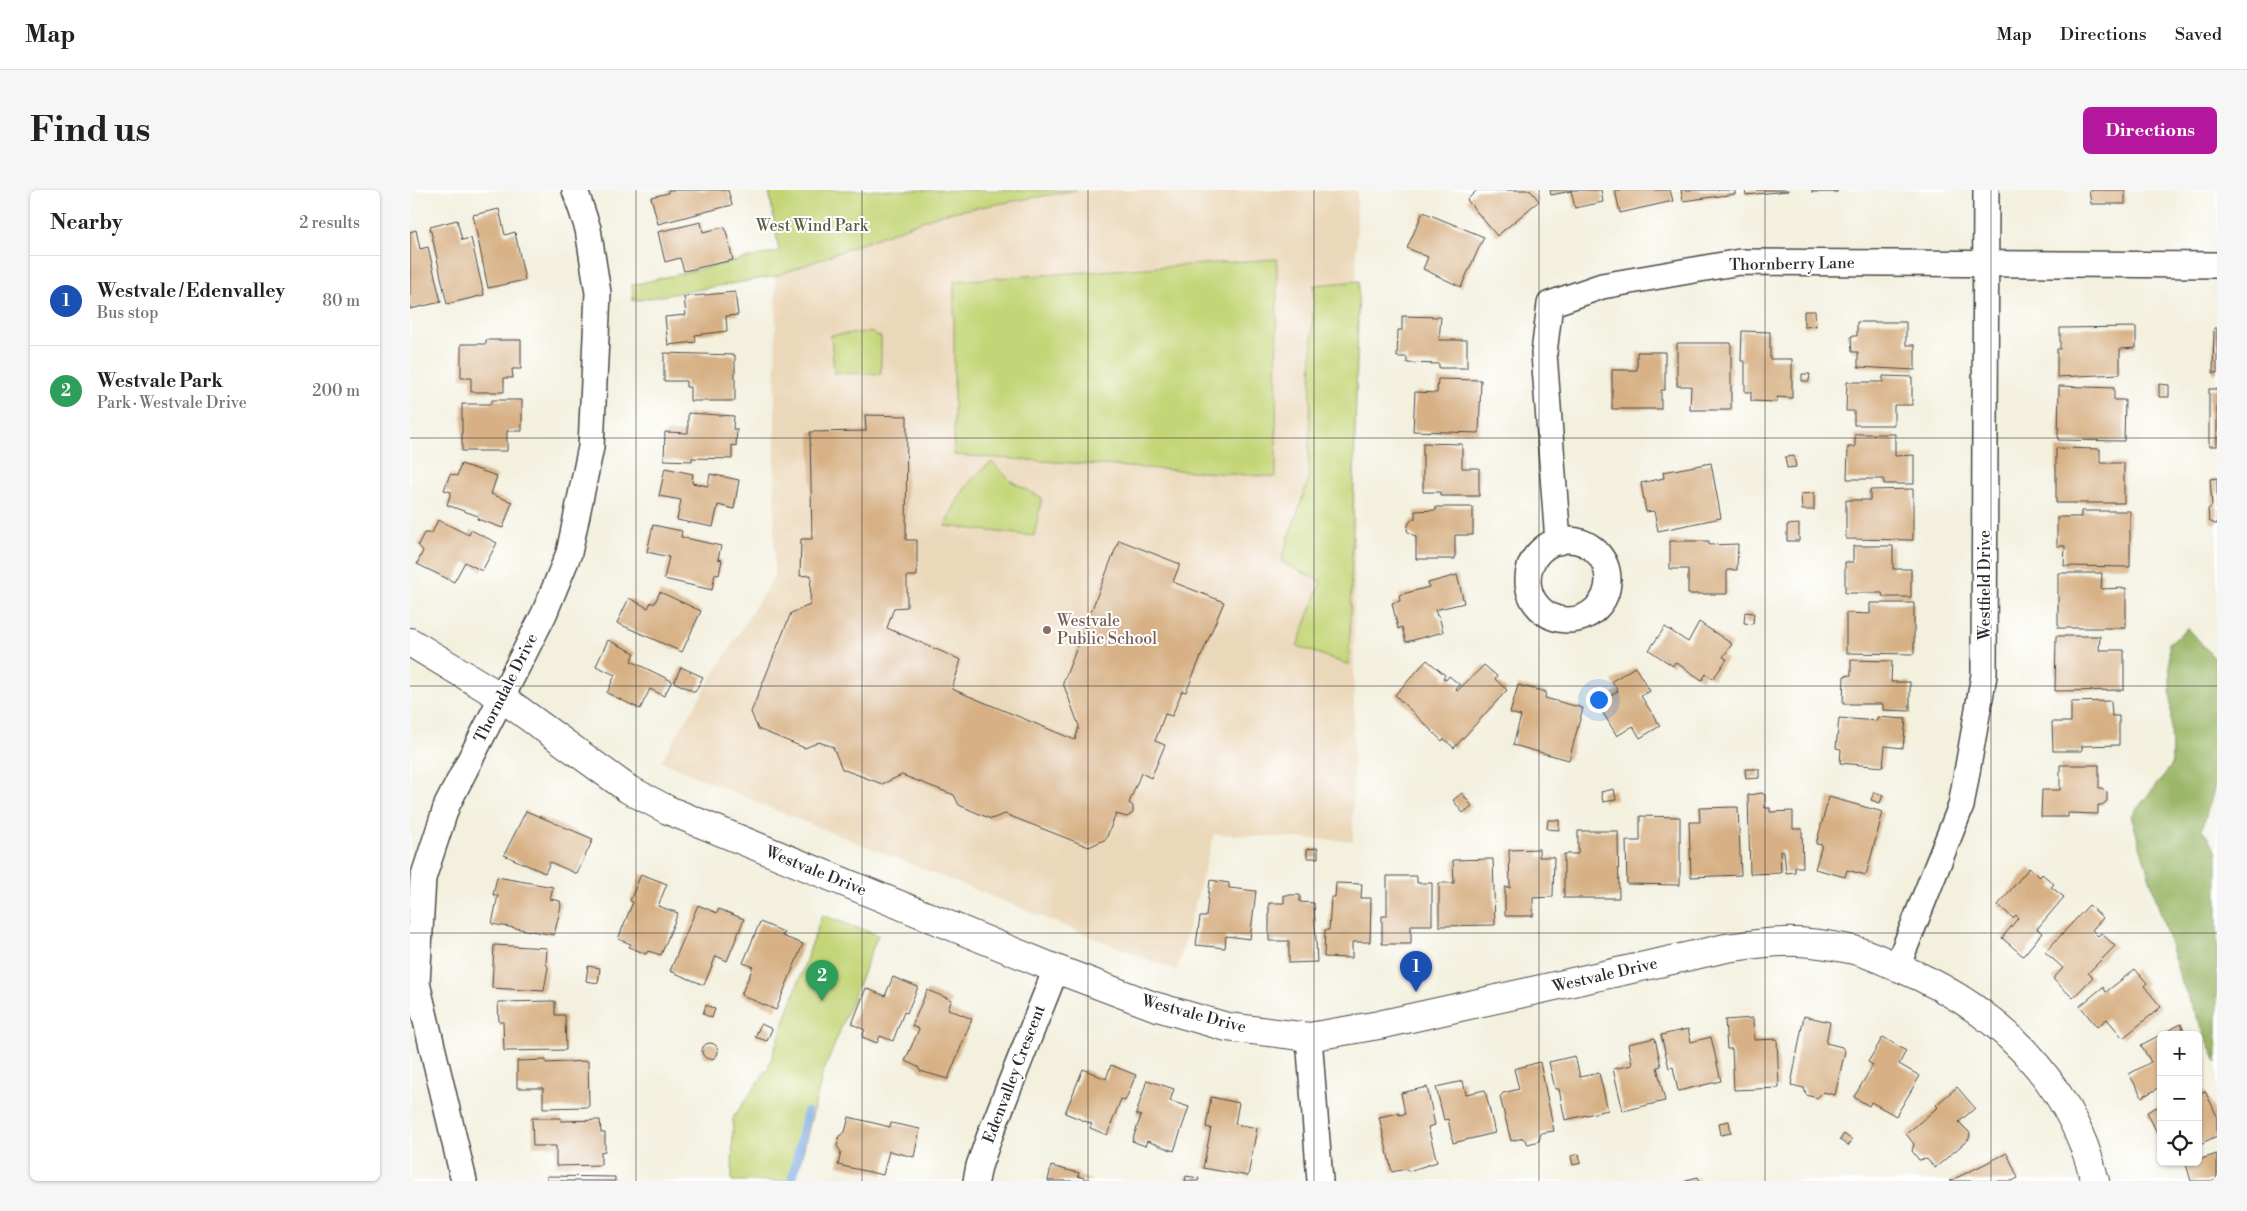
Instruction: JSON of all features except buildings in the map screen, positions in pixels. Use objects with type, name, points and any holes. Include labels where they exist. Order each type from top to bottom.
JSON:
[{"type":"street","name":"Thorndale Drive","points":[[464,1181],[413,984],[423,878],[447,805],[544,614],[569,553],[591,447],[598,293],[588,229],[575,190]]},
{"type":"street","name":"Westfield Drive","points":[[1897,967],[1961,806],[1984,675],[1986,190]]},
{"type":"street","name":"Thornberry Lane","points":[[1558,542],[1544,353],[1550,304],[1602,286],[1740,262],[1987,262],[2217,265]]},
{"type":"street","name":"Westvale Drive","points":[[410,642],[501,697],[628,789],[668,810],[1056,969],[1154,1006],[1227,1026],[1309,1037],[1379,1025],[1726,948],[1784,942],[1855,951],[1935,982],[1988,1016],[2035,1061],[2066,1109],[2090,1158],[2095,1181]]},
{"type":"street","name":"Edenvalley Crescent","points":[[976,1181],[978,1166],[1056,969]]},
{"type":"street","points":[[1309,1037],[1320,1181]]},
{"type":"shaded area","name":"Westvale Public School","points":[[1077,190],[1357,190],[1353,841],[1214,834],[1177,971],[753,801],[661,761],[774,576],[776,276],[941,214]]},
{"type":"green space","name":"West Wind Park","points":[[769,190],[1077,190],[941,214],[776,276],[633,301],[632,285],[779,251]]},
{"type":"green space","points":[[1277,259],[1276,477],[954,455],[954,281]]},
{"type":"green space","points":[[1359,281],[1349,665],[1297,646],[1321,582],[1281,561],[1308,481],[1314,285]]},
{"type":"green space","points":[[871,332],[881,337],[881,374],[834,373],[831,335]]},
{"type":"green space","points":[[992,462],[1011,481],[1042,498],[1034,536],[945,526],[964,490],[976,475]]},
{"type":"green space","points":[[2188,628],[2217,661],[2217,780],[2202,829],[2217,851],[2217,1062],[2181,981],[2131,816],[2172,765],[2169,643]]},
{"type":"green space","points":[[822,915],[878,935],[822,1076],[796,1181],[732,1181],[733,1118],[768,1068]]},
{"type":"waterway","points":[[792,1181],[807,1112]]},
{"type":"place","name":"Westvale Public School","points":[[1047,630]]},
{"type":"place","name":"Westvale / Edenvalley","points":[[1416,992]]},
{"type":"place","name":"Westvale Park","points":[[822,1001]]}]
